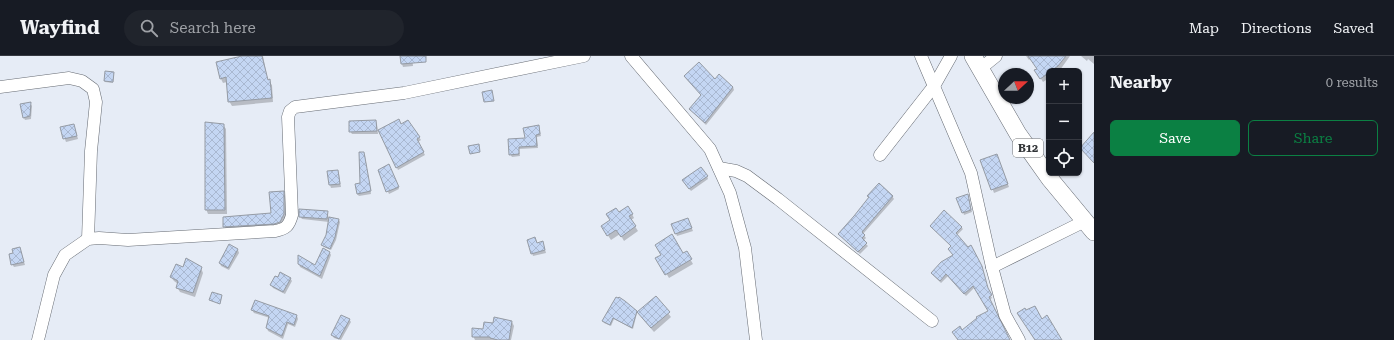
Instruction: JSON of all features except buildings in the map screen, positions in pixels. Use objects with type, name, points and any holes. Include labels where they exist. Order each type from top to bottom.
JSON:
[{"type":"highway","name":"B12","points":[[976,62],[1018,134],[1050,179],[1089,227]]},
{"type":"street","points":[[38,340],[54,275],[65,255],[88,239],[99,238],[128,240],[275,231],[284,229],[289,224],[292,215],[288,117],[290,111],[295,107],[404,93],[584,56]]},
{"type":"street","points":[[631,56],[710,149],[719,168],[730,193],[745,248],[756,340]]},
{"type":"street","points":[[921,56],[971,173],[992,267],[1005,315],[1018,340]]},
{"type":"street","points":[[880,155],[934,86],[951,56]]},
{"type":"street","points":[[976,62],[996,56]]},
{"type":"street","points":[[0,87],[69,78],[82,81],[93,89],[96,102],[91,151],[88,239]]},
{"type":"street","points":[[719,168],[736,171],[747,176],[932,321]]},
{"type":"street","points":[[992,267],[1089,227]]}]
